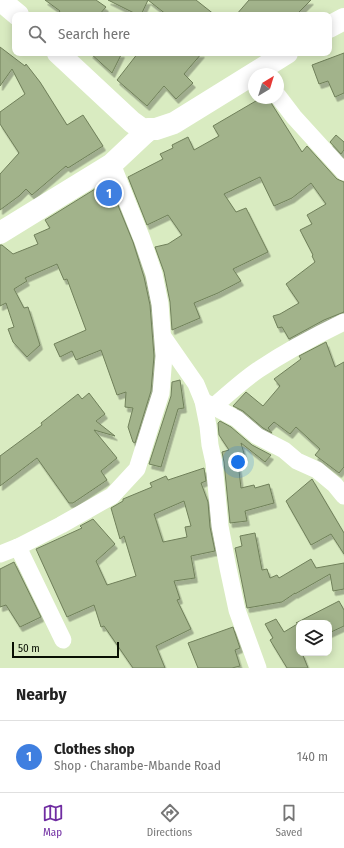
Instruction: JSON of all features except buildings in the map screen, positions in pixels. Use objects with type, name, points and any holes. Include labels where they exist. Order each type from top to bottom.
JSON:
[{"type":"main road","points":[[332,25],[344,19]]},
{"type":"main road","points":[[61,56],[132,122],[146,132]]},
{"type":"main road","points":[[266,68],[283,56]]},
{"type":"main road","points":[[0,233],[112,164],[148,129],[156,129],[174,123],[248,79]]},
{"type":"street","points":[[284,104],[344,172]]},
{"type":"street","points":[[0,554],[18,547],[62,525],[112,496],[137,469],[161,392],[164,374],[164,338],[160,304],[154,274],[142,238],[112,164]]},
{"type":"street","points":[[208,404],[237,386],[258,370],[344,322]]},
{"type":"street","points":[[164,338],[208,404],[220,526],[237,610],[258,668]]},
{"type":"street","points":[[208,404],[236,419],[257,436],[284,450],[297,461],[317,470],[341,487]]},
{"type":"street","points":[[18,547],[64,640]]},
{"type":"place","name":"Clothes shop","points":[[109,193]]}]
